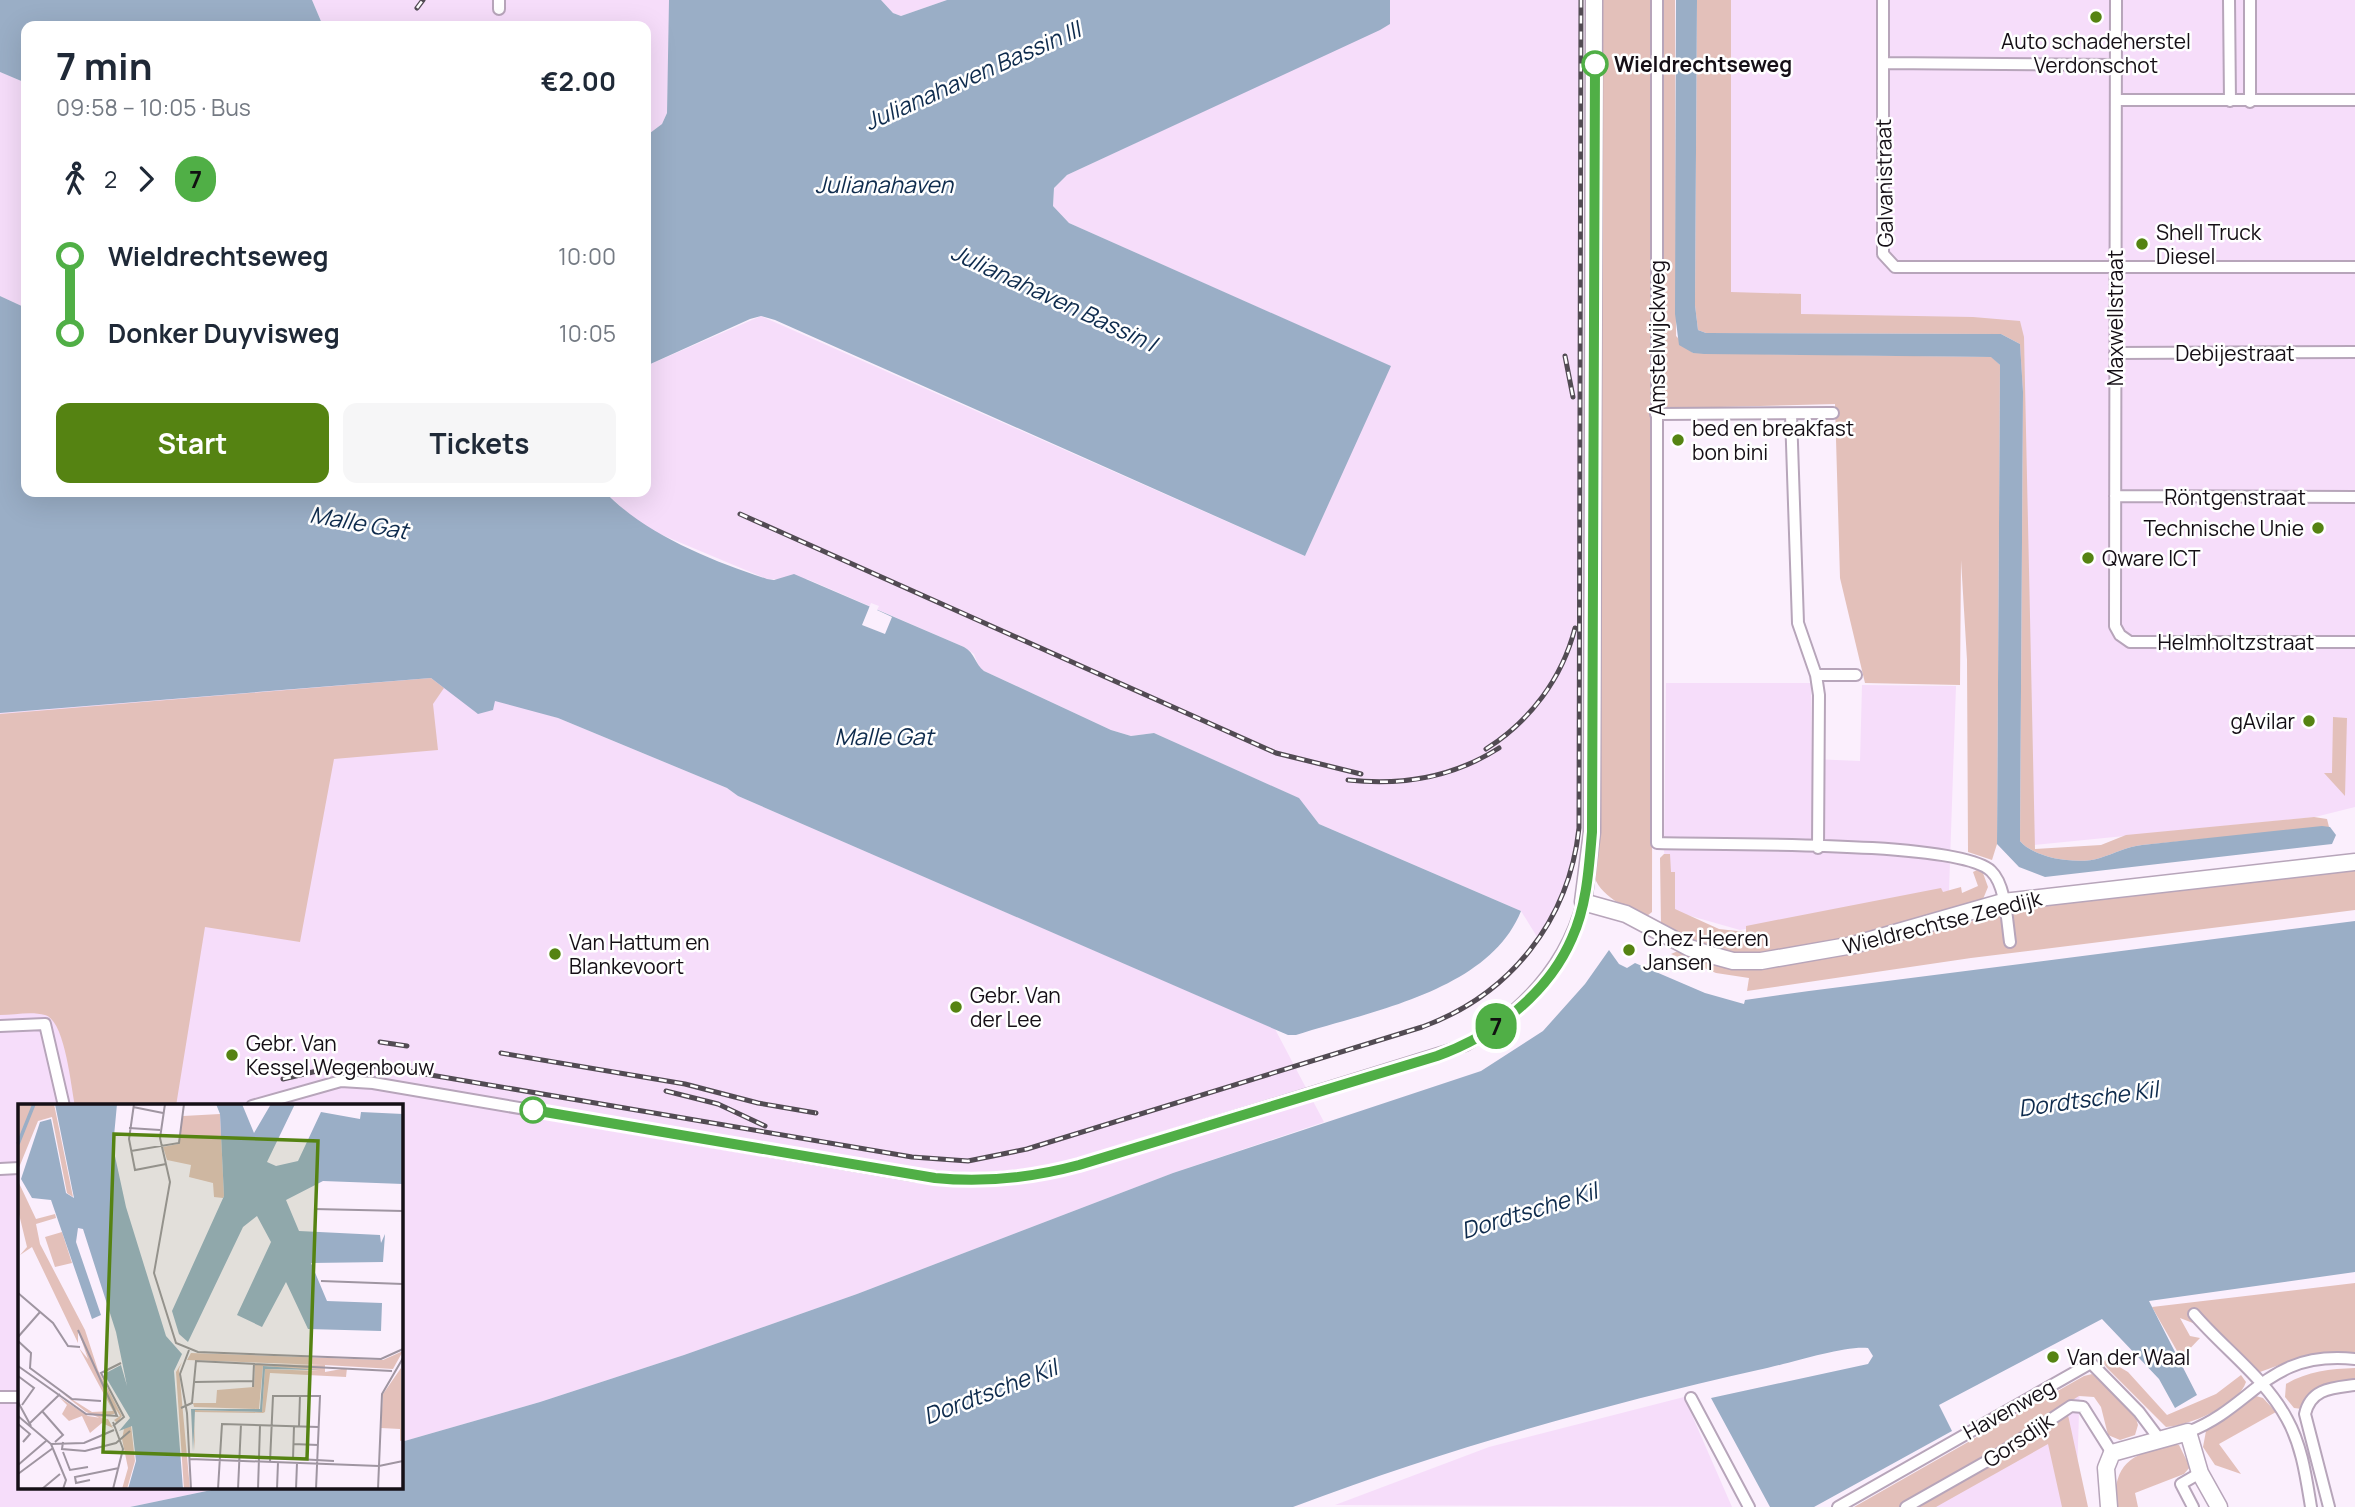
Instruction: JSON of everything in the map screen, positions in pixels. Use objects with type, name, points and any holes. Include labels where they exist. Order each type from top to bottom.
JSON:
[{"type":"street","points":[[259,1104],[341,1081],[373,1083],[912,1175],[982,1181],[1019,1178],[1079,1165],[1466,1045],[1491,1030],[1530,998],[1551,973],[1572,939],[1583,902],[1592,832],[1594,0]]},
{"type":"street","name":"Amstelwijckweg","points":[[1657,0],[1657,843],[1818,848]]},
{"type":"street","name":"Galvanistraat","points":[[1883,0],[1883,254],[1895,267],[2355,267]]},
{"type":"street","name":"Maxwellstraat","points":[[2116,0],[2115,626],[2120,635]]},
{"type":"street","points":[[2229,0],[2230,101]]},
{"type":"street","points":[[2250,0],[2250,102]]},
{"type":"street","points":[[1883,63],[2116,65]]},
{"type":"street","points":[[2116,100],[2355,100]]},
{"type":"street","name":"Debijestraat","points":[[2115,352],[2355,352]]},
{"type":"street","points":[[1656,414],[1833,414]]},
{"type":"street","points":[[1791,414],[1798,623],[1816,675],[1818,848],[1923,850],[1974,861],[1994,874],[2003,902],[2010,942]]},
{"type":"street","name":"Röntgenstraat","points":[[2115,496],[2355,496]]},
{"type":"street","name":"Helmholtzstraat","points":[[2120,635],[2130,642],[2355,642]]},
{"type":"street","points":[[1816,675],[1856,675]]},
{"type":"street","name":"Wieldrechtse Zeedijk","points":[[1583,902],[1626,914],[1690,948],[1738,962],[1761,961],[1853,945],[2003,902],[2355,862]]},
{"type":"street","points":[[0,1026],[45,1024],[64,1104]]},
{"type":"street","points":[[0,1168],[18,1168]]},
{"type":"street","points":[[2194,1314],[2262,1382],[2287,1419],[2301,1455],[2311,1507]]},
{"type":"street","points":[[2109,1507],[2106,1468],[2112,1453],[2188,1432],[2213,1420],[2262,1382],[2284,1369],[2305,1362],[2355,1359]]},
{"type":"street","name":"Havenweg","points":[[1838,1507],[2091,1363],[2139,1412],[2160,1440]]},
{"type":"street","points":[[2329,1507],[2305,1413],[2311,1399],[2326,1389],[2355,1385]]},
{"type":"street","points":[[0,1397],[18,1397]]},
{"type":"street","points":[[1691,1398],[1749,1507]]},
{"type":"street","name":"Gorsdijk","points":[[1906,1507],[1996,1456],[2071,1406],[2080,1405],[2087,1412],[2112,1453]]},
{"type":"street","points":[[2188,1432],[2200,1472],[2219,1507]]},
{"type":"street","points":[[2193,1507],[2181,1484],[2200,1472]]},
{"type":"shaded area","points":[[312,0],[670,0],[667,113],[662,124],[651,132],[651,21],[321,21]]},
{"type":"shaded area","points":[[881,0],[947,0],[901,16],[893,13]]},
{"type":"shaded area","points":[[1390,0],[1581,0],[1580,803],[1577,846],[1570,874],[1539,940],[1521,911],[1319,824],[1298,798],[1154,733],[1131,736],[1111,730],[984,671],[979,667],[974,654],[964,647],[807,579],[767,579],[655,532],[632,517],[610,497],[651,497],[651,364],[761,316],[1305,556],[1390,366],[1069,223],[1053,206],[1054,188],[1067,175],[1390,24]]},
{"type":"shaded area","points":[[1602,0],[1653,0],[1652,912],[1647,916],[1623,906],[1607,895],[1594,874],[1601,768]]},
{"type":"shaded area","points":[[1661,0],[1675,0],[1676,336],[1693,353],[1992,357],[2000,365],[1997,844],[1992,860],[1968,852],[1967,660],[1961,560],[1960,685],[1865,683],[1840,578],[1835,404],[1665,408],[1661,404]]},
{"type":"shaded area","points":[[1697,0],[1731,0],[1731,292],[1801,294],[1801,314],[1973,317],[2020,321],[2024,337],[2035,849],[2101,845],[2126,835],[2314,817],[2327,819],[2329,827],[2142,845],[2081,861],[2046,856],[2020,841],[2023,392],[2020,344],[2001,334],[1706,333],[1698,330],[1695,305]]},
{"type":"shaded area","points":[[1721,0],[2355,0],[2355,807],[2315,817],[2034,845],[2019,327],[1722,320]]},
{"type":"shaded area","points":[[0,72],[21,81],[21,306],[0,296]]},
{"type":"shaded area","points":[[431,678],[558,718],[727,788],[738,796],[1275,1029],[1324,1122],[1173,1173],[857,1294],[684,1355],[540,1402],[402,1442],[402,1104],[18,1104],[18,1490],[211,1490],[130,1507],[0,1507],[0,713]]},
{"type":"shaded area","points":[[431,678],[444,688],[433,704],[438,750],[334,759],[300,942],[205,927],[176,1104],[75,1104],[62,1041],[52,1020],[45,1015],[34,1013],[0,1015],[0,714]]},
{"type":"shaded area","points":[[1666,683],[1811,683],[1812,759],[1860,761],[1862,685],[1956,686],[1949,891],[1740,930],[1673,911],[1664,851]]},
{"type":"shaded area","points":[[2333,717],[2347,718],[2345,796],[2324,773],[2332,773]]},
{"type":"shaded area","points":[[1664,854],[1670,854],[1671,872],[1675,872],[1675,909],[1719,929],[1746,932],[1746,926],[1941,888],[1943,892],[1961,887],[1962,893],[1978,886],[1973,872],[1977,870],[1983,873],[1988,887],[1983,899],[1977,903],[1850,939],[1784,951],[1720,953],[1697,946],[1661,925],[1660,858]]},
{"type":"shaded area","points":[[2355,870],[2355,910],[1971,958],[1747,991],[1749,978],[1716,973],[1671,954],[1678,951],[1709,962],[1859,950],[2060,899],[2135,895]]},
{"type":"shaded area","points":[[2355,1283],[2355,1354],[2306,1355],[2260,1372],[2254,1371],[2216,1332],[2180,1318],[2190,1336],[2200,1338],[2181,1358],[2152,1307]]},
{"type":"shaded area","points":[[2106,1359],[2128,1372],[2167,1415],[2216,1394],[2241,1375],[2246,1382],[2234,1399],[2212,1413],[2187,1423],[2166,1427],[2107,1368],[2103,1363]]},
{"type":"shaded area","points":[[2355,1368],[2355,1384],[2328,1387],[2302,1409],[2294,1408],[2285,1397],[2286,1384],[2303,1376],[2328,1370]]},
{"type":"shaded area","points":[[2092,1374],[2135,1415],[2138,1425],[2135,1435],[2120,1440],[2108,1435],[2101,1407],[2094,1397],[2079,1396],[1901,1507],[1854,1507],[2084,1376]]},
{"type":"shaded area","points":[[2080,1382],[2076,1507],[1883,1507]]},
{"type":"shaded area","points":[[2256,1396],[2263,1398],[2276,1412],[2219,1444],[2241,1474],[2215,1465],[2203,1447],[2206,1431]]},
{"type":"shaded area","points":[[1684,1397],[1732,1507],[1335,1505],[1489,1447]]},
{"type":"shaded area","points":[[2068,1415],[2088,1507],[2062,1507],[2048,1444],[1936,1507],[1914,1507]]},
{"type":"shaded area","points":[[2167,1445],[2179,1445],[2190,1467],[2184,1474],[2135,1493],[2138,1507],[2115,1507],[2117,1481],[2126,1464],[2142,1453]]},
{"type":"water","points":[[0,0],[312,0],[321,21],[21,21],[21,81],[0,72]]},
{"type":"water","name":"Julianahaven","points":[[669,0],[881,0],[893,13],[901,16],[947,0],[1390,0],[1390,24],[1380,30],[1067,175],[1054,188],[1053,206],[1069,223],[1391,366],[1305,556],[775,320],[761,316],[750,319],[651,364],[651,132],[662,124],[667,113]]},
{"type":"water","points":[[1676,0],[1697,0],[1695,305],[1698,330],[1706,333],[2001,334],[2020,344],[2023,392],[2020,841],[2046,856],[2081,861],[2142,845],[2322,826],[2330,827],[2336,835],[2332,844],[2045,877],[2019,867],[1997,844],[2000,365],[1991,357],[1704,354],[1693,353],[1679,345],[1675,314]]},
{"type":"water","name":"Malle Gat","points":[[0,296],[21,306],[21,497],[610,497],[639,521],[702,555],[767,579],[774,580],[794,574],[964,647],[984,671],[1111,730],[1131,736],[1154,733],[1299,798],[1319,824],[1521,911],[1505,938],[1483,961],[1456,979],[1392,1006],[1296,1035],[1288,1035],[738,796],[727,788],[558,718],[495,701],[493,710],[478,714],[431,678],[0,713]]},
{"type":"water","name":"Dordtsche Kil","points":[[2355,921],[2355,1272],[2149,1301],[2197,1395],[2175,1408],[2159,1379],[2102,1319],[1939,1405],[1952,1431],[1814,1507],[1770,1507],[1711,1398],[1868,1364],[1873,1356],[1868,1348],[1830,1352],[1523,1430],[1408,1466],[1293,1507],[130,1507],[211,1490],[402,1490],[402,1442],[540,1402],[684,1355],[857,1294],[1173,1173],[1481,1071],[1543,1031],[1585,984],[1609,950],[1619,964],[1627,968],[1635,963],[1705,993],[1744,1004],[1745,1000]]},
{"type":"pier","points":[[871,603],[879,606],[877,610],[892,617],[885,634],[862,625]]},
{"type":"railway","points":[[417,8],[423,0]]},
{"type":"railway","points":[[283,1079],[334,1067],[378,1066],[912,1157],[968,1161],[1027,1149],[1422,1027],[1454,1013],[1508,974],[1530,950],[1563,894],[1573,862],[1579,828],[1581,0]]},
{"type":"railway","points":[[1565,356],[1573,397]]},
{"type":"railway","points":[[740,514],[1276,753],[1361,774]]},
{"type":"railway","points":[[1486,749],[1517,725],[1542,697],[1562,664],[1575,628]]},
{"type":"railway","points":[[1348,780],[1388,782],[1426,778],[1463,766],[1499,748]]},
{"type":"railway","points":[[380,1042],[407,1046]]},
{"type":"railway","points":[[501,1053],[685,1084],[758,1103],[816,1113]]},
{"type":"railway","points":[[666,1091],[718,1104],[765,1126]]},
{"type":"bus line","name":"7","points":[[533,1110],[912,1175],[982,1181],[1019,1178],[1079,1165],[1437,1056],[1466,1045],[1491,1030],[1530,998],[1551,973],[1572,939],[1578,923],[1587,879],[1592,832],[1595,64]]},
{"type":"place","name":"Auto schadeherstel Verdonschot","points":[[2096,17]]},
{"type":"place","name":"Wieldrechtseweg","points":[[1595,64]]},
{"type":"place","name":"Shell Truck Diesel","points":[[2142,244]]},
{"type":"place","name":"bed en breakfast bon bini","points":[[1678,440]]},
{"type":"place","name":"Technische Unie","points":[[2318,528]]},
{"type":"place","name":"Qware ICT","points":[[2088,558]]},
{"type":"place","name":"gAvilar","points":[[2309,721]]},
{"type":"place","name":"Chez Heeren Jansen","points":[[1629,950]]},
{"type":"place","name":"Van Hattum en Blankevoort","points":[[555,954]]},
{"type":"place","name":"Gebr. Van der Lee","points":[[956,1007]]},
{"type":"place","name":"Gebr. Van Kessel Wegenbouw","points":[[232,1055]]},
{"type":"place","name":"Van der Waal","points":[[2053,1357]]},
{"type":"water label","name":"Julianahaven Bassin III","points":[[972,75]]},
{"type":"water label","name":"Julianahaven Bassin I","points":[[1054,297]]}]
